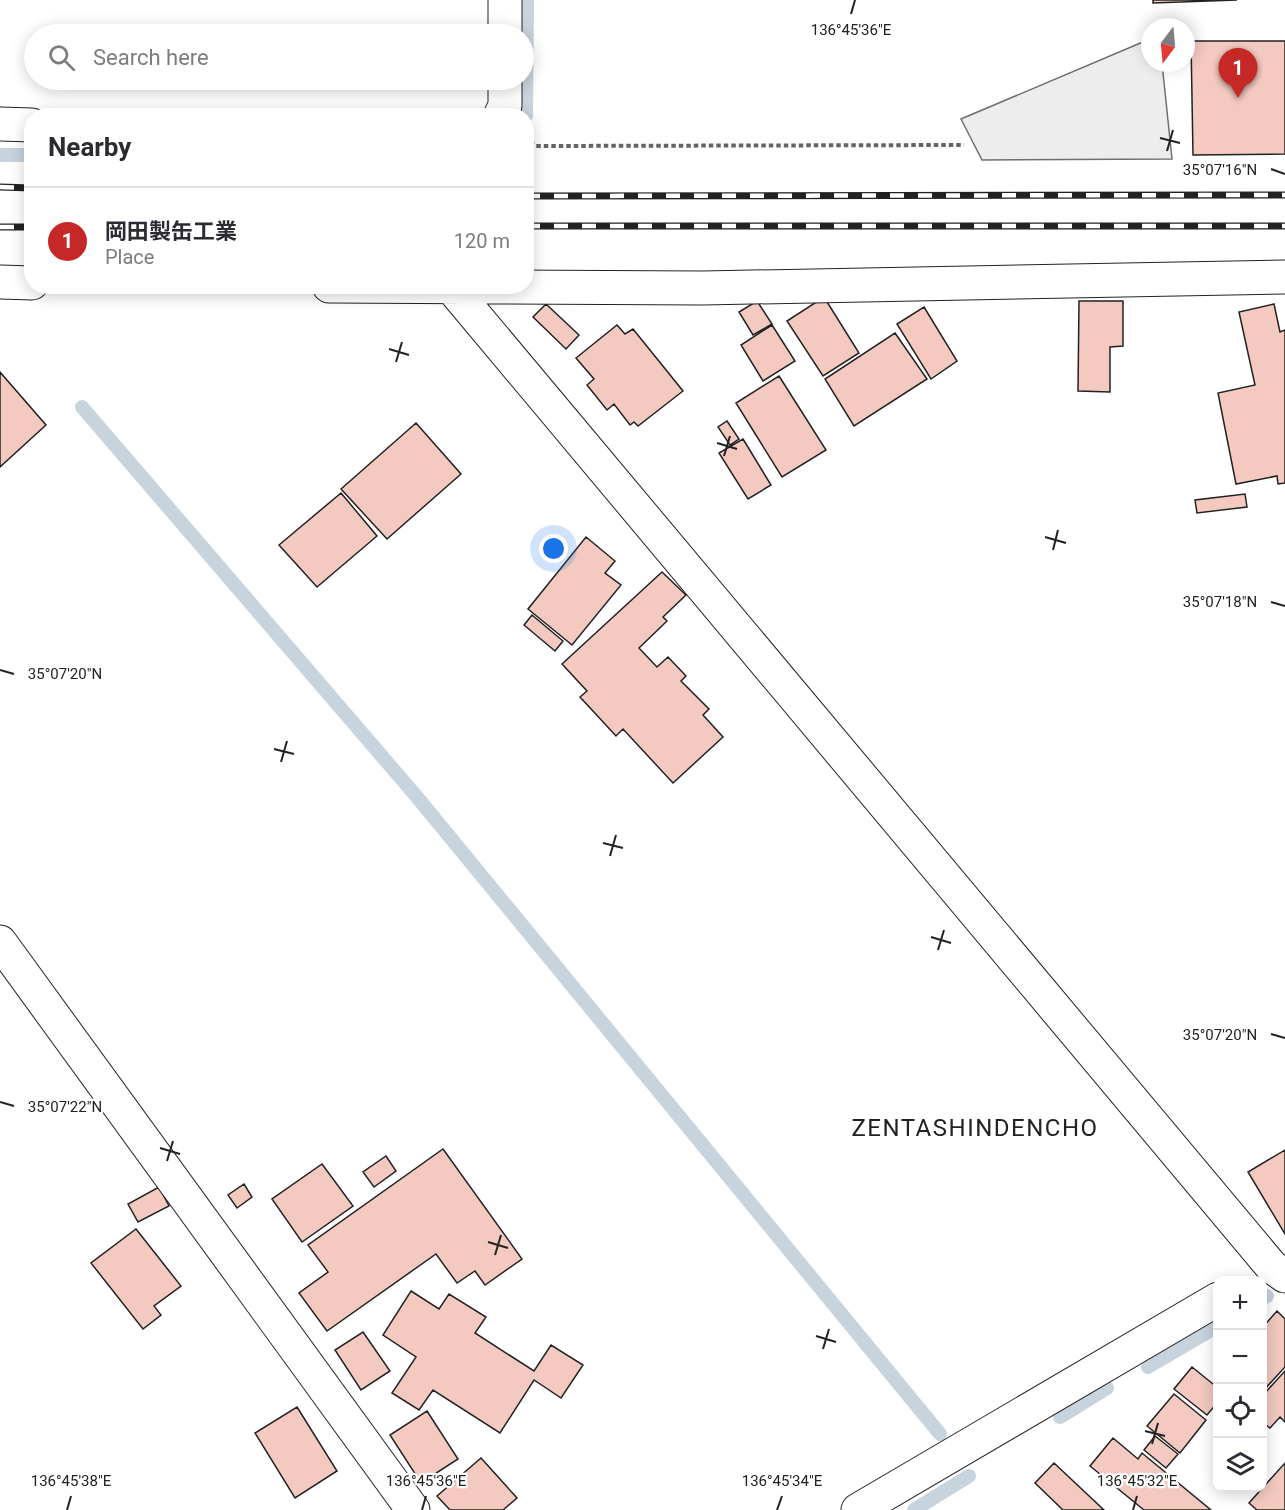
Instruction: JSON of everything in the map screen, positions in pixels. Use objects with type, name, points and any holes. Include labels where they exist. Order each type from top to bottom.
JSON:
[{"type":"street","points":[[505,0],[505,24]]},
{"type":"street","points":[[505,90],[505,108]]},
{"type":"street","points":[[0,124],[24,125]]},
{"type":"street","points":[[534,288],[703,288],[1285,277]]},
{"type":"street","points":[[0,282],[24,283]]},
{"type":"street","points":[[457,294],[1274,1272]]},
{"type":"street","points":[[0,942],[413,1510]]},
{"type":"street","points":[[858,1510],[1213,1302]]},
{"type":"path","points":[[534,145],[964,145]]},
{"type":"shaded area","points":[[1141,43],[1141,72],[1163,72],[1172,159],[982,160],[961,119]]},
{"type":"building","points":[[1153,0],[1237,0],[1153,3]]},
{"type":"building","points":[[1195,41],[1285,41],[1285,154],[1193,155],[1192,72],[1195,72]]},
{"type":"building","points":[[824,297],[859,353],[823,376],[787,321]]},
{"type":"building","points":[[757,301],[772,324],[753,335],[739,312]]},
{"type":"building","points":[[1079,301],[1123,301],[1123,346],[1110,347],[1110,392],[1078,391]]},
{"type":"building","points":[[546,304],[579,335],[566,349],[533,317]]},
{"type":"building","points":[[1274,304],[1280,332],[1285,330],[1285,483],[1278,484],[1277,476],[1236,484],[1218,393],[1255,385],[1239,312]]},
{"type":"building","points":[[924,307],[957,361],[931,379],[897,324]]},
{"type":"building","points":[[617,325],[625,334],[633,329],[683,391],[638,426],[634,422],[630,425],[614,404],[607,410],[587,385],[594,379],[576,358]]},
{"type":"building","points":[[772,325],[795,361],[763,381],[741,345]]},
{"type":"building","points":[[895,333],[927,379],[854,426],[825,379]]},
{"type":"building","points":[[0,372],[46,425],[0,467]]},
{"type":"building","points":[[779,376],[826,450],[782,477],[736,403]]},
{"type":"building","points":[[727,421],[739,439],[730,445],[718,427]]},
{"type":"building","points":[[416,423],[461,474],[387,539],[341,489]]},
{"type":"building","points":[[743,439],[771,485],[748,499],[719,453]]},
{"type":"building","points":[[341,493],[377,536],[317,587],[279,545]]},
{"type":"building","points":[[1245,494],[1247,507],[1197,513],[1195,500]]},
{"type":"building","points":[[586,537],[615,561],[605,573],[621,585],[572,645],[528,609]]},
{"type":"building","points":[[662,572],[686,595],[663,617],[667,621],[639,648],[657,667],[668,657],[686,676],[681,681],[709,709],[703,715],[723,737],[673,783],[623,729],[616,736],[580,697],[587,691],[562,664]]},
{"type":"building","points":[[532,615],[563,641],[555,651],[524,625]]},
{"type":"building","points":[[443,1149],[522,1259],[485,1285],[475,1271],[457,1283],[436,1254],[327,1331],[299,1293],[328,1272],[308,1245]]},
{"type":"building","points":[[1285,1150],[1285,1234],[1248,1172]]},
{"type":"building","points":[[386,1156],[396,1171],[374,1187],[363,1172]]},
{"type":"building","points":[[322,1164],[353,1206],[302,1242],[272,1199]]},
{"type":"building","points":[[244,1184],[252,1197],[237,1208],[228,1195]]},
{"type":"building","points":[[159,1187],[169,1206],[138,1222],[128,1204]]},
{"type":"building","points":[[136,1229],[181,1286],[154,1306],[161,1315],[143,1329],[91,1263]]},
{"type":"building","points":[[411,1291],[439,1309],[449,1294],[486,1317],[475,1333],[534,1371],[551,1345],[583,1365],[561,1398],[534,1380],[500,1433],[433,1390],[419,1410],[392,1393],[416,1357],[383,1335]]},
{"type":"building","points":[[1277,1311],[1285,1319],[1285,1367],[1267,1387],[1267,1330],[1267,1322]]},
{"type":"building","points":[[363,1332],[390,1371],[361,1390],[335,1350]]},
{"type":"building","points":[[1192,1367],[1213,1384],[1213,1408],[1207,1415],[1174,1389]]},
{"type":"building","points":[[1285,1371],[1285,1422],[1280,1417],[1270,1428],[1267,1426],[1267,1391]]},
{"type":"building","points":[[1174,1394],[1206,1420],[1180,1453],[1147,1426]]},
{"type":"building","points":[[297,1407],[337,1471],[295,1498],[255,1433]]},
{"type":"building","points":[[427,1411],[458,1459],[421,1483],[390,1435]]},
{"type":"building","points":[[1155,1436],[1178,1454],[1166,1468],[1144,1450]]},
{"type":"building","points":[[1113,1438],[1138,1459],[1142,1453],[1211,1510],[1144,1510],[1090,1466]]},
{"type":"building","points":[[481,1458],[517,1498],[503,1510],[450,1510],[437,1496]]},
{"type":"building","points":[[1054,1463],[1104,1510],[1063,1510],[1035,1483]]},
{"type":"building","points":[[1285,1463],[1285,1510],[1257,1510],[1249,1503],[1259,1492],[1267,1492],[1267,1483]]},
{"type":"waterway","points":[[527,0],[527,24]]},
{"type":"waterway","points":[[526,90],[526,108]]},
{"type":"waterway","points":[[0,155],[24,155]]},
{"type":"waterway","points":[[82,407],[417,797],[940,1434]]},
{"type":"waterway","points":[[1148,1367],[1213,1329]]},
{"type":"waterway","points":[[1060,1417],[1107,1388]]},
{"type":"waterway","points":[[914,1510],[969,1476]]},
{"type":"railway","points":[[0,187],[24,188]]},
{"type":"railway","points":[[534,196],[1285,195]]},
{"type":"railway","points":[[534,226],[1285,226]]},
{"type":"railway","points":[[0,227],[24,227]]},
{"type":"place","name":"岡田製缶工業","points":[[1238,98]]},
{"type":"district","name":"ZENTASHINDENCHO","points":[[975,1128]]}]
